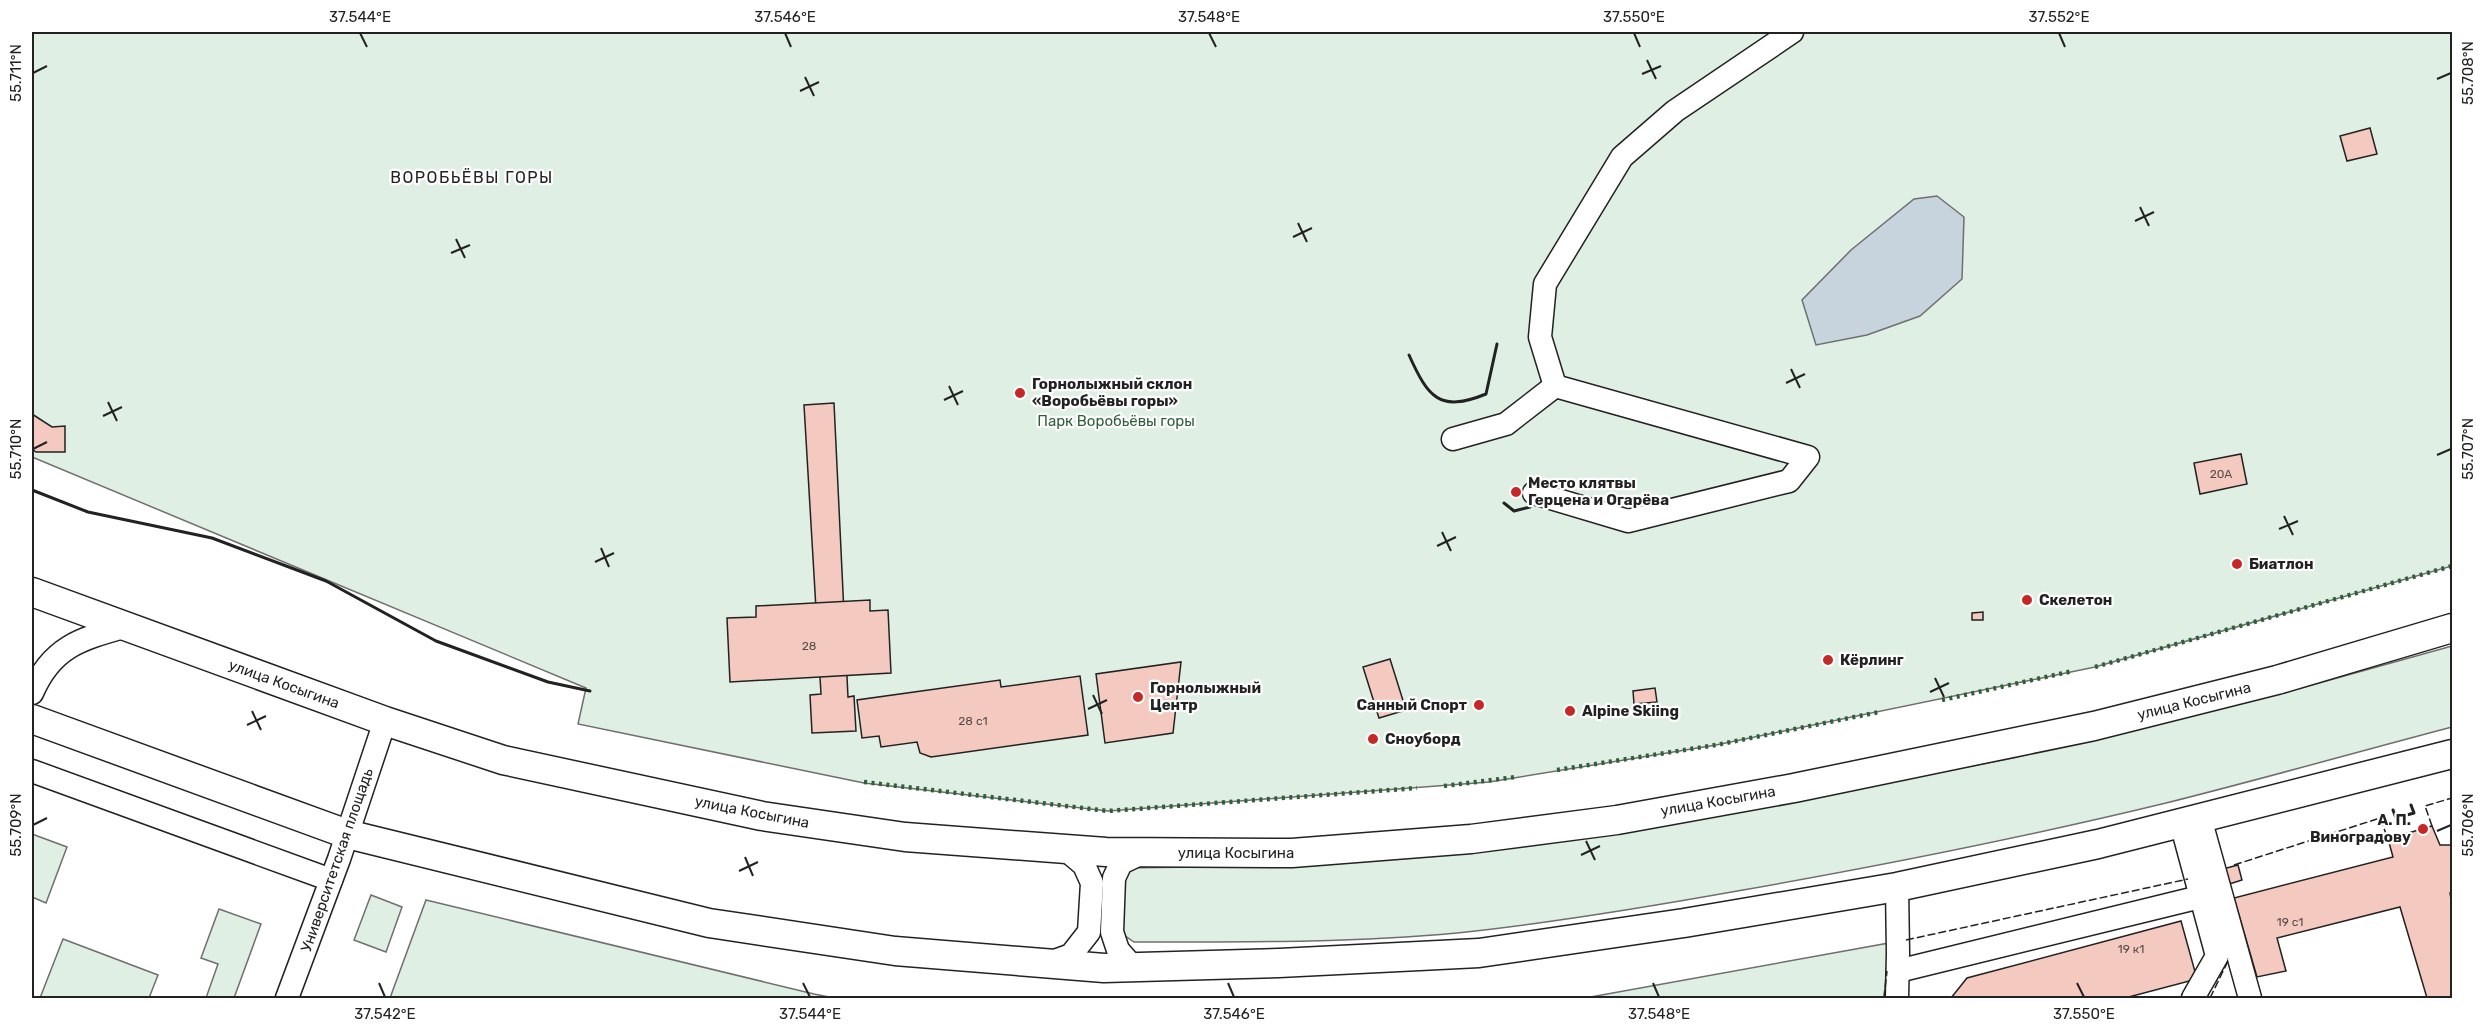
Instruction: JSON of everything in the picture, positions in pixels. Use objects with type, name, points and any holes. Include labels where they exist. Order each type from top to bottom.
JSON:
[{"type":"main road","name":"улица Косыгина","points":[[32,592],[385,721],[503,760],[762,816],[905,837],[1065,849],[1144,852],[1292,854],[1471,839],[1617,820],[1794,788],[2094,726],[2277,680],[2452,628]]},
{"type":"main road","points":[[32,719],[347,834],[709,922],[895,951],[1104,968],[1279,963],[1479,952],[1684,923],[1897,887],[2098,844],[2452,754]]},
{"type":"street","points":[[1555,386],[1540,337],[1545,284],[1622,157],[1675,111],[1792,32]]},
{"type":"street","points":[[1453,439],[1506,424],[1555,386]]},
{"type":"street","points":[[1533,493],[1628,521],[1789,481],[1808,457],[1555,386]]},
{"type":"street","points":[[32,693],[39,676],[54,656],[81,640],[127,626]]},
{"type":"street","name":"Университетская площадь","points":[[287,999],[331,880],[385,721]]},
{"type":"street","points":[[32,771],[331,880]]},
{"type":"street","points":[[2190,821],[2200,897],[2217,956],[2193,999]]},
{"type":"street","points":[[2190,821],[2257,998]]},
{"type":"street","points":[[1047,963],[1071,955],[1089,932],[1092,883],[1084,865],[1065,849]]},
{"type":"street","points":[[1133,967],[1118,950],[1112,932],[1114,878],[1121,863],[1144,852]]},
{"type":"street","points":[[1897,887],[1897,999]]},
{"type":"street","points":[[1898,971],[2200,897]]},
{"type":"green space","name":"Парк Воробьёвы горы","points":[[32,32],[2452,32],[2452,566],[2095,667],[1716,745],[1489,782],[1108,811],[864,783],[578,724],[586,688],[32,457]]},
{"type":"green space","points":[[2452,646],[2452,727],[2238,785],[2008,839],[1849,871],[1672,902],[1457,933],[1336,940],[1134,942],[1121,933],[1121,868],[1277,866],[1703,818],[2013,758],[2283,693]]},
{"type":"green space","points":[[32,834],[67,847],[46,903],[32,897]]},
{"type":"green space","points":[[371,895],[402,907],[386,952],[354,940]]},
{"type":"green space","points":[[426,900],[814,994],[834,998],[390,998]]},
{"type":"green space","points":[[219,909],[261,924],[234,998],[206,998],[218,964],[201,958]]},
{"type":"green space","points":[[63,939],[158,975],[149,998],[40,998]]},
{"type":"green space","points":[[1889,943],[1884,998],[1585,998]]},
{"type":"shaded area","points":[[1937,196],[1964,217],[1962,279],[1920,316],[1867,335],[1816,345],[1802,300],[1851,250],[1914,199]]},
{"type":"building","points":[[2370,128],[2377,154],[2347,161],[2340,136]]},
{"type":"building","points":[[834,403],[848,697],[854,696],[856,731],[812,733],[810,695],[821,694],[804,405]]},
{"type":"building","points":[[32,414],[52,427],[65,426],[65,452],[36,452],[32,449]]},
{"type":"building","points":[[2241,454],[2247,484],[2200,494],[2194,463]]},
{"type":"building","points":[[870,600],[870,611],[888,610],[891,673],[730,682],[727,618],[756,617],[756,606]]},
{"type":"building","points":[[1983,612],[1983,620],[1972,620],[1972,613]]},
{"type":"building","points":[[1390,659],[1406,710],[1379,718],[1363,667]]},
{"type":"building","name":"Горнолыжный Центр","points":[[1181,662],[1173,733],[1105,743],[1096,674]]},
{"type":"building","points":[[1080,676],[1088,735],[931,757],[920,753],[917,742],[881,747],[879,736],[862,738],[857,700],[1000,680],[1001,687]]},
{"type":"building","points":[[1655,688],[1657,702],[1634,704],[1633,691]]},
{"type":"building","points":[[2432,826],[2440,845],[2452,845],[2452,892],[2450,893],[2452,998],[2427,998],[2400,907],[2277,938],[2286,971],[2257,977],[2234,898],[2393,857],[2388,839]]},
{"type":"building","points":[[2238,865],[2242,880],[2223,886],[2219,870]]},
{"type":"building","points":[[2181,921],[2197,979],[2125,998],[1951,998],[1967,978]]},
{"type":"hedge","points":[[2095,667],[2452,566]]},
{"type":"hedge","points":[[1942,700],[2073,671]]},
{"type":"hedge","points":[[1557,770],[1716,745],[1879,712]]},
{"type":"hedge","points":[[1444,786],[1516,777]]},
{"type":"hedge","points":[[864,782],[1108,811],[1417,788]]},
{"type":"fence","points":[[2432,826],[2425,806],[2452,798]]},
{"type":"fence","points":[[2234,865],[2380,818],[2388,839]]},
{"type":"fence","points":[[1906,940],[2188,879]]},
{"type":"fence","points":[[2210,998],[2228,958]]},
{"type":"fence","points":[[1884,998],[1887,971]]},
{"type":"wall","points":[[1409,355],[1429,391],[1446,401],[1457,402],[1486,394],[1497,344]]},
{"type":"wall","points":[[32,490],[88,512],[212,538],[326,581],[436,641],[548,682],[590,691]]},
{"type":"wall","points":[[1504,503],[1514,511],[1530,507],[1533,498]]},
{"type":"wall","points":[[2393,810],[2396,818],[2414,813],[2411,805]]},
{"type":"place","name":"Горнолыжный склон «Воробьёвы горы»","points":[[1020,393]]},
{"type":"place","name":"Место клятвы Герцена и Огарёва","points":[[1516,492]]},
{"type":"place","name":"Биатлон","points":[[2237,564]]},
{"type":"place","name":"Скелетон","points":[[2027,600]]},
{"type":"place","name":"Кёрлинг","points":[[1828,660]]},
{"type":"place","name":"Горнолыжный Центр","points":[[1138,697]]},
{"type":"place","name":"Санный Спорт","points":[[1479,705]]},
{"type":"place","name":"Alpine Skiing","points":[[1570,711]]},
{"type":"place","name":"Сноуборд","points":[[1373,739]]},
{"type":"place","name":"А. П. Виноградову","points":[[2423,829]]},
{"type":"district","name":"ВОРОБЬЁВЫ ГОРЫ","points":[[472,177]]}]
